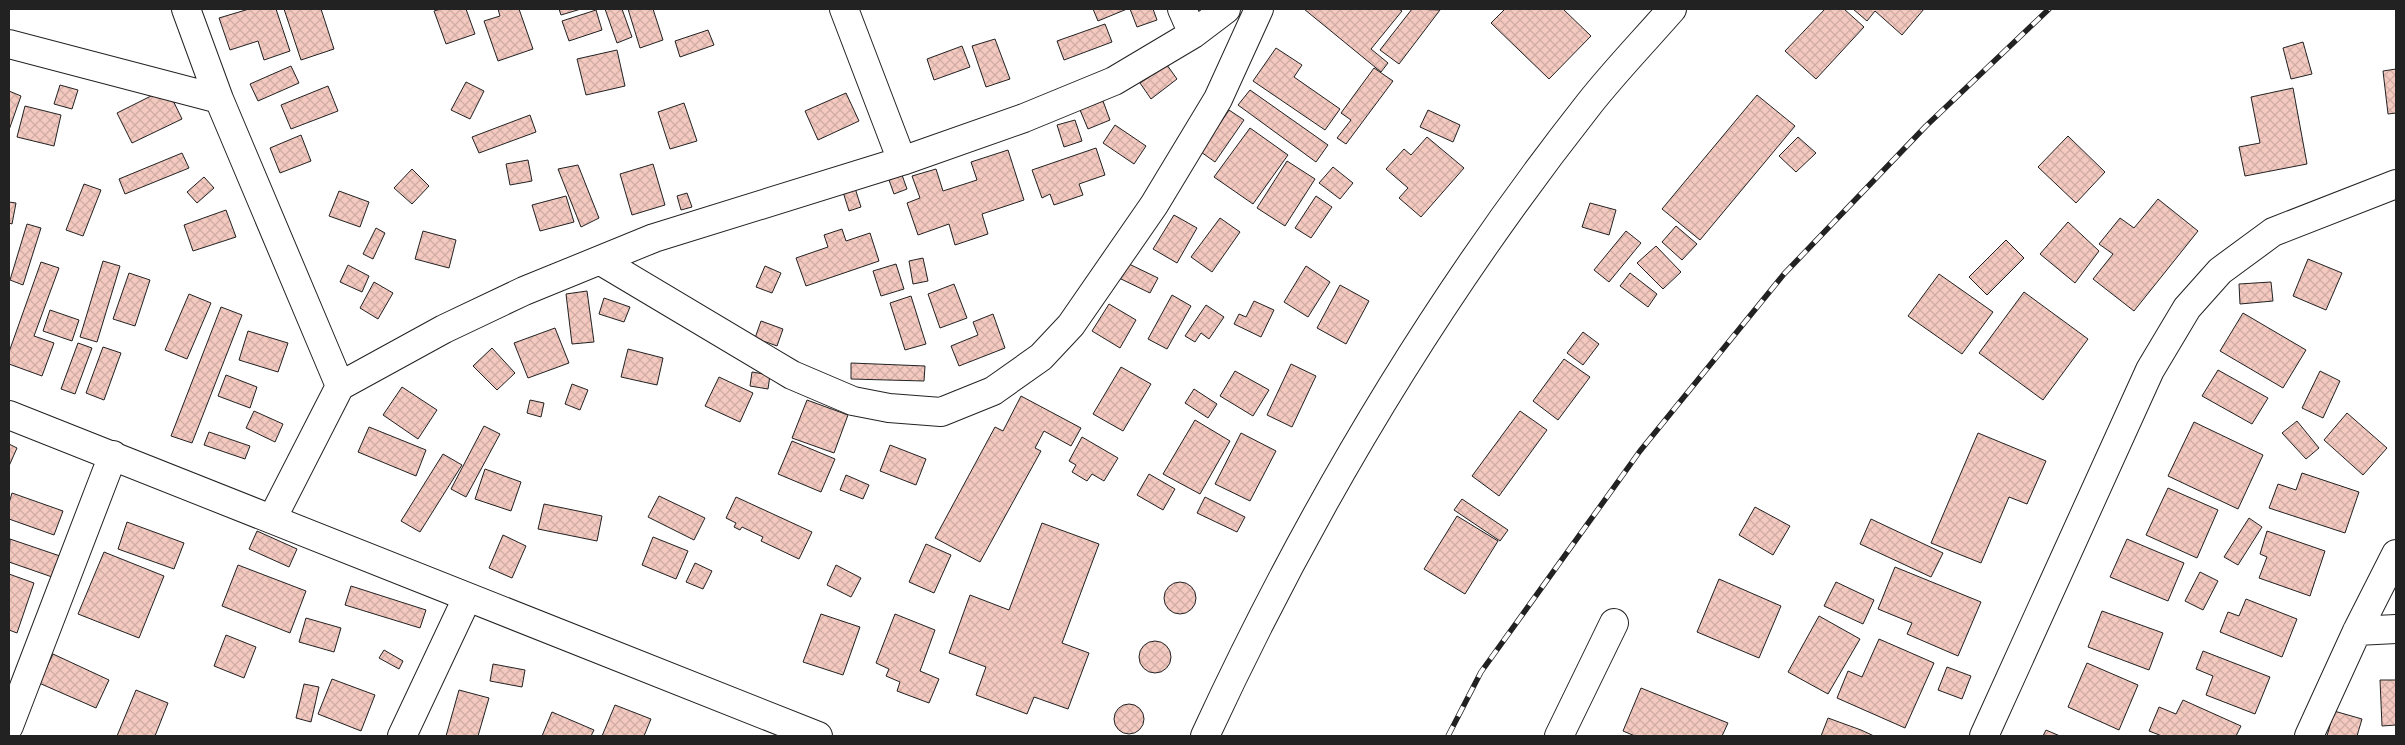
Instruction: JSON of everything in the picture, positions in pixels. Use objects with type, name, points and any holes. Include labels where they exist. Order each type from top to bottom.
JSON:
[{"type":"street","points":[[186,9],[219,99],[340,386]]},
{"type":"street","points":[[844,9],[902,161]]},
{"type":"street","points":[[1182,9],[1193,34]]},
{"type":"street","points":[[272,519],[340,386],[444,329],[524,291],[600,262],[654,238],[902,161],[1024,118],[1114,81],[1193,34],[1226,9]]},
{"type":"street","points":[[600,262],[792,375],[853,401],[889,408],[941,412],[993,391],[1040,357],[1071,325],[1154,206],[1218,98],[1259,9]]},
{"type":"street","points":[[1204,736],[1247,645],[1366,428],[1500,222],[1590,102],[1672,9]]},
{"type":"street","points":[[9,44],[219,99]]},
{"type":"street","points":[[1984,736],[2150,370],[2187,308],[2220,271],[2273,232],[2396,184]]},
{"type":"street","points":[[9,415],[818,736]]},
{"type":"street","points":[[9,726],[113,455]]},
{"type":"street","points":[[2310,736],[2357,631],[2396,554]]},
{"type":"street","points":[[402,736],[467,598]]},
{"type":"street","points":[[1560,736],[1614,623]]},
{"type":"street","points":[[2357,631],[2396,629]]},
{"type":"building","points":[[249,9],[276,9],[290,51],[264,60],[258,41],[230,50],[219,18]]},
{"type":"building","points":[[284,9],[321,9],[334,49],[301,60]]},
{"type":"building","points":[[441,9],[466,9],[475,34],[446,44],[434,11]]},
{"type":"building","points":[[498,9],[519,9],[533,49],[498,61],[484,21],[500,16]]},
{"type":"building","points":[[559,9],[581,9],[561,15]]},
{"type":"building","points":[[605,9],[622,9],[632,37],[617,43]]},
{"type":"building","points":[[628,9],[653,9],[663,40],[640,48]]},
{"type":"building","points":[[1093,9],[1127,9],[1098,21]]},
{"type":"building","points":[[1130,9],[1153,9],[1157,20],[1137,27]]},
{"type":"building","points":[[1304,9],[1399,9],[1402,11],[1371,49],[1388,63],[1381,72]]},
{"type":"building","points":[[1412,9],[1440,10],[1399,64],[1380,50]]},
{"type":"building","points":[[1505,9],[1563,9],[1591,36],[1549,79],[1491,23]]},
{"type":"building","points":[[1825,9],[1844,9],[1864,27],[1816,79],[1785,51]]},
{"type":"building","points":[[1853,9],[1924,9],[1902,35],[1875,11],[1867,21]]},
{"type":"building","points":[[596,10],[602,30],[569,41],[562,21]]},
{"type":"building","points":[[1105,24],[1112,42],[1064,60],[1057,41]]},
{"type":"building","points":[[708,30],[714,45],[680,57],[675,41]]},
{"type":"building","points":[[995,39],[1010,79],[986,87],[972,46]]},
{"type":"building","points":[[2303,42],[2312,74],[2291,79],[2283,48]]},
{"type":"building","points":[[962,46],[970,67],[934,80],[927,59]]},
{"type":"building","points":[[1276,48],[1302,65],[1294,77],[1340,109],[1325,130],[1253,81]]},
{"type":"building","points":[[617,50],[625,86],[586,95],[577,59]]},
{"type":"building","points":[[1167,65],[1177,79],[1151,99],[1140,83]]},
{"type":"building","points":[[291,66],[299,83],[258,101],[250,84]]},
{"type":"building","points":[[1374,68],[1393,81],[1346,144],[1337,138],[1351,120],[1341,113]]},
{"type":"building","points":[[2396,69],[2396,113],[2388,114],[2383,71]]},
{"type":"building","points":[[466,82],[484,91],[470,119],[451,110]]},
{"type":"building","points":[[60,85],[78,90],[72,109],[54,104]]},
{"type":"building","points":[[328,86],[338,111],[291,129],[281,105]]},
{"type":"building","points":[[167,88],[182,119],[132,143],[117,113]]},
{"type":"building","points":[[2293,88],[2307,164],[2245,176],[2239,147],[2260,143],[2251,97]]},
{"type":"building","points":[[1250,90],[1328,145],[1316,162],[1238,105]]},
{"type":"building","points":[[9,91],[21,96],[9,130]]},
{"type":"building","points":[[846,93],[859,121],[818,140],[805,111]]},
{"type":"building","points":[[1757,95],[1795,126],[1700,240],[1662,209]]},
{"type":"building","points":[[1103,101],[1110,120],[1088,129],[1080,110]]},
{"type":"building","points":[[684,103],[697,141],[670,149],[658,112]]},
{"type":"building","points":[[25,106],[61,115],[54,146],[17,137]]},
{"type":"building","points":[[1229,110],[1244,120],[1215,162],[1201,152]]},
{"type":"building","points":[[1428,110],[1460,125],[1453,142],[1420,127]]},
{"type":"building","points":[[530,115],[536,132],[479,153],[472,137]]},
{"type":"building","points":[[1075,120],[1082,141],[1064,147],[1057,125]]},
{"type":"building","points":[[1115,125],[1146,146],[1134,164],[1103,143]]},
{"type":"building","points":[[1250,128],[1288,155],[1253,204],[1214,177]]},
{"type":"building","points":[[301,135],[311,161],[280,173],[270,148]]},
{"type":"building","points":[[2068,136],[2105,172],[2076,203],[2038,167]]},
{"type":"building","points":[[1427,137],[1464,168],[1421,217],[1399,198],[1408,188],[1386,169],[1404,149],[1411,155]]},
{"type":"building","points":[[1798,137],[1816,153],[1796,172],[1779,156]]},
{"type":"building","points":[[1096,148],[1105,175],[1079,184],[1083,195],[1054,205],[1050,194],[1042,198],[1032,170]]},
{"type":"building","points":[[1008,150],[1024,200],[982,214],[988,234],[955,245],[949,224],[918,235],[907,203],[920,198],[912,176],[936,169],[943,191],[977,180],[971,162]]},
{"type":"building","points":[[182,153],[189,168],[125,194],[119,179]]},
{"type":"building","points":[[528,160],[532,181],[510,185],[506,164]]},
{"type":"building","points":[[1287,161],[1315,179],[1285,226],[1257,208]]},
{"type":"building","points":[[653,164],[665,205],[632,215],[620,174]]},
{"type":"building","points":[[578,165],[599,218],[581,227],[558,169]]},
{"type":"building","points":[[1333,167],[1353,183],[1340,199],[1319,183]]},
{"type":"building","points":[[412,169],[429,186],[412,204],[394,188]]},
{"type":"building","points":[[902,175],[907,189],[894,194],[889,180]]},
{"type":"building","points":[[204,177],[214,188],[197,203],[187,192]]},
{"type":"building","points":[[84,184],[101,190],[83,236],[66,230]]},
{"type":"building","points":[[855,188],[861,207],[849,211],[843,192]]},
{"type":"building","points":[[339,191],[369,202],[360,227],[329,216]]},
{"type":"building","points":[[687,193],[692,207],[681,210],[677,196]]},
{"type":"building","points":[[566,196],[574,222],[540,231],[532,205]]},
{"type":"building","points":[[1316,196],[1332,207],[1311,238],[1295,228]]},
{"type":"building","points":[[2158,199],[2198,231],[2134,311],[2093,279],[2113,254],[2099,244],[2120,218],[2134,228]]},
{"type":"building","points":[[9,202],[16,203],[12,224],[9,223]]},
{"type":"building","points":[[1590,203],[1616,210],[1609,235],[1582,227]]},
{"type":"building","points":[[226,210],[236,237],[193,251],[184,225]]},
{"type":"building","points":[[1174,215],[1197,228],[1177,263],[1153,249]]},
{"type":"building","points":[[1220,218],[1240,232],[1212,272],[1191,257]]},
{"type":"building","points":[[2068,222],[2099,251],[2075,283],[2040,254]]},
{"type":"building","points":[[27,224],[41,228],[23,285],[10,280]]},
{"type":"building","points":[[1676,226],[1697,244],[1682,260],[1662,242]]},
{"type":"building","points":[[376,228],[385,233],[373,259],[363,254]]},
{"type":"building","points":[[842,229],[846,241],[870,233],[879,261],[806,286],[796,258],[828,247],[824,235]]},
{"type":"building","points":[[423,231],[456,240],[449,268],[415,259]]},
{"type":"building","points":[[1626,231],[1641,243],[1609,282],[1594,270]]},
{"type":"building","points":[[2006,240],[2024,258],[1987,295],[1969,277]]},
{"type":"building","points":[[1656,246],[1681,272],[1663,289],[1637,263]]},
{"type":"building","points":[[923,258],[928,281],[913,284],[909,261]]},
{"type":"building","points":[[2308,259],[2342,273],[2326,310],[2293,296]]},
{"type":"building","points":[[103,261],[120,266],[97,342],[80,337]]},
{"type":"building","points":[[41,262],[59,268],[34,336],[54,343],[42,376],[9,364],[9,352]]},
{"type":"building","points":[[1127,263],[1158,278],[1150,293],[1119,278]]},
{"type":"building","points":[[896,264],[904,289],[881,296],[873,271]]},
{"type":"building","points":[[348,265],[369,276],[362,292],[340,282]]},
{"type":"building","points":[[765,266],[781,273],[772,293],[756,287]]},
{"type":"building","points":[[1306,266],[1330,282],[1308,317],[1284,302]]},
{"type":"building","points":[[129,273],[150,280],[135,326],[113,319]]},
{"type":"building","points":[[1630,273],[1657,294],[1648,307],[1620,286]]},
{"type":"building","points":[[1939,274],[1993,312],[1962,354],[1908,316]]},
{"type":"building","points":[[374,282],[393,293],[378,319],[360,308]]},
{"type":"building","points":[[2271,282],[2273,301],[2240,304],[2239,284]]},
{"type":"building","points":[[954,284],[967,318],[940,328],[928,294]]},
{"type":"building","points":[[1340,285],[1369,301],[1346,344],[1317,328]]},
{"type":"building","points":[[587,291],[594,342],[572,344],[566,294]]},
{"type":"building","points":[[2024,292],[2088,339],[2043,400],[1979,353]]},
{"type":"building","points":[[189,294],[211,303],[187,359],[165,350]]},
{"type":"building","points":[[1172,295],[1191,306],[1167,349],[1148,339]]},
{"type":"building","points":[[911,296],[926,344],[905,350],[890,303]]},
{"type":"building","points":[[604,298],[630,307],[624,322],[599,314]]},
{"type":"building","points":[[1254,301],[1274,310],[1261,337],[1234,324],[1239,314],[1246,317]]},
{"type":"building","points":[[1109,304],[1136,320],[1120,348],[1092,331]]},
{"type":"building","points":[[1206,305],[1224,317],[1209,339],[1201,333],[1195,342],[1185,336]]},
{"type":"building","points":[[221,307],[242,315],[192,443],[171,436]]},
{"type":"building","points":[[50,310],[79,320],[72,341],[43,331]]},
{"type":"building","points":[[2243,313],[2306,350],[2283,388],[2220,351]]},
{"type":"building","points":[[993,314],[1005,348],[959,366],[951,346],[978,335],[973,322]]},
{"type":"building","points":[[761,321],[783,329],[777,346],[755,338]]},
{"type":"building","points":[[555,328],[569,363],[528,378],[514,343]]},
{"type":"building","points":[[248,331],[288,343],[278,372],[239,360]]},
{"type":"building","points":[[1583,332],[1599,344],[1583,365],[1567,353]]},
{"type":"building","points":[[78,343],[92,348],[75,394],[61,389]]},
{"type":"building","points":[[103,347],[121,353],[104,400],[86,393]]},
{"type":"building","points":[[492,348],[515,373],[497,390],[473,366]]},
{"type":"building","points":[[628,349],[663,358],[657,385],[621,377]]},
{"type":"building","points":[[1564,359],[1590,377],[1558,420],[1533,401]]},
{"type":"building","points":[[851,363],[925,366],[924,381],[851,379]]},
{"type":"building","points":[[1291,364],[1316,376],[1292,427],[1267,415]]},
{"type":"building","points":[[1121,367],[1151,384],[1123,431],[1093,414]]},
{"type":"building","points":[[2218,370],[2268,398],[2252,424],[2202,396]]},
{"type":"building","points":[[1235,371],[1269,390],[1253,416],[1220,396]]},
{"type":"building","points":[[2320,371],[2340,381],[2323,418],[2302,408]]},
{"type":"building","points":[[752,372],[770,375],[768,389],[750,386]]},
{"type":"building","points":[[226,375],[257,387],[250,408],[218,396]]},
{"type":"building","points":[[719,377],[753,393],[740,422],[705,406]]},
{"type":"building","points":[[572,384],[588,390],[580,410],[565,404]]},
{"type":"building","points":[[402,387],[437,410],[418,439],[383,415]]},
{"type":"building","points":[[1194,389],[1217,404],[1208,418],[1185,403]]},
{"type":"building","points":[[1021,396],[1081,428],[1071,446],[1044,431],[1035,448],[1041,451],[980,562],[935,538],[995,427],[1003,431]]},
{"type":"building","points":[[530,400],[544,403],[541,417],[527,413]]},
{"type":"building","points":[[807,400],[848,415],[834,453],[792,438]]},
{"type":"building","points":[[254,411],[283,424],[275,442],[246,428]]},
{"type":"building","points":[[1520,411],[1547,430],[1499,496],[1472,476]]},
{"type":"building","points":[[2347,413],[2387,448],[2363,475],[2324,440]]},
{"type":"building","points":[[1195,420],[1230,441],[1200,494],[1163,474]]},
{"type":"building","points":[[2297,421],[2319,448],[2306,459],[2282,433]]},
{"type":"building","points":[[2194,422],[2263,455],[2238,509],[2168,476]]},
{"type":"building","points":[[484,426],[500,434],[466,497],[451,489]]},
{"type":"building","points":[[369,427],[426,450],[416,476],[358,452]]},
{"type":"building","points":[[209,432],[250,446],[245,459],[204,445]]},
{"type":"building","points":[[1241,433],[1276,451],[1250,501],[1215,484]]},
{"type":"building","points":[[1978,433],[2046,461],[2027,504],[2009,497],[1981,563],[1931,543]]},
{"type":"building","points":[[1082,437],[1118,458],[1104,481],[1092,474],[1087,481],[1072,472],[1076,465],[1069,461]]},
{"type":"building","points":[[792,441],[835,459],[821,492],[778,474]]},
{"type":"building","points":[[9,444],[17,448],[9,466]]},
{"type":"building","points":[[890,445],[926,459],[916,485],[880,471]]},
{"type":"building","points":[[443,454],[462,465],[420,532],[401,521]]},
{"type":"building","points":[[485,469],[521,482],[511,511],[475,499]]},
{"type":"building","points":[[2302,473],[2359,492],[2345,533],[2269,508],[2278,484],[2296,490]]},
{"type":"building","points":[[1149,474],[1175,489],[1163,510],[1137,495]]},
{"type":"building","points":[[846,475],[869,485],[863,499],[840,490]]},
{"type":"building","points":[[2168,488],[2218,510],[2197,558],[2146,535]]},
{"type":"building","points":[[12,493],[63,511],[54,535],[9,519],[9,503]]},
{"type":"building","points":[[659,496],[705,518],[694,540],[648,517]]},
{"type":"building","points":[[736,497],[812,532],[799,559],[761,541],[763,537],[742,527],[740,530],[734,527],[736,523],[726,518]]},
{"type":"building","points":[[1205,497],[1245,517],[1237,532],[1197,513]]},
{"type":"building","points":[[1462,499],[1508,530],[1500,541],[1454,510]]},
{"type":"building","points":[[544,504],[602,516],[597,541],[538,529]]},
{"type":"building","points":[[1755,507],[1790,526],[1773,555],[1739,535]]},
{"type":"building","points":[[1457,516],[1498,541],[1465,594],[1424,569]]},
{"type":"building","points":[[2249,518],[2262,527],[2238,565],[2224,557]]},
{"type":"building","points":[[1871,519],[1943,553],[1931,577],[1860,544]]},
{"type":"building","points":[[127,522],[184,543],[174,569],[118,549]]},
{"type":"building","points":[[1042,523],[1099,544],[1062,643],[1089,653],[1068,709],[1034,697],[1027,714],[976,695],[986,667],[949,653],[970,595],[1009,610]]},
{"type":"building","points":[[257,531],[297,549],[289,567],[249,549]]},
{"type":"building","points":[[2267,531],[2325,551],[2310,596],[2259,578],[2267,557],[2260,554]]},
{"type":"building","points":[[503,535],[526,546],[512,578],[489,568]]},
{"type":"building","points":[[653,537],[688,551],[676,579],[642,565]]},
{"type":"building","points":[[10,539],[63,557],[55,578],[9,562]]},
{"type":"building","points":[[2127,539],[2184,563],[2168,601],[2110,577]]},
{"type":"building","points":[[926,544],[951,555],[934,593],[909,582]]},
{"type":"building","points":[[104,552],[164,576],[139,638],[78,614]]},
{"type":"building","points":[[695,563],[712,571],[703,589],[686,582]]},
{"type":"building","points":[[238,565],[306,591],[290,633],[222,606]]},
{"type":"building","points":[[836,565],[861,578],[851,597],[827,585]]},
{"type":"building","points":[[1895,567],[1981,602],[1958,656],[1907,634],[1912,623],[1878,609]]},
{"type":"building","points":[[2200,572],[2218,581],[2203,610],[2185,601]]},
{"type":"building","points":[[9,574],[34,583],[17,633],[9,630]]},
{"type":"building","points":[[1719,579],[1781,606],[1759,658],[1697,632]]},
{"type":"building","points":[[1180,582],[1191,587],[1196,598],[1191,609],[1180,614],[1169,609],[1164,598],[1169,587]]},
{"type":"building","points":[[1836,582],[1874,600],[1863,624],[1824,606]]},
{"type":"building","points":[[351,586],[426,610],[420,628],[345,605]]},
{"type":"building","points":[[2246,599],[2297,619],[2282,657],[2220,632],[2228,612],[2239,616]]},
{"type":"building","points":[[2102,611],[2163,633],[2149,670],[2088,647]]},
{"type":"building","points":[[821,614],[860,627],[843,675],[803,662]]},
{"type":"building","points":[[895,614],[935,630],[920,671],[939,679],[929,703],[897,691],[900,682],[886,676],[889,669],[876,663]]},
{"type":"building","points":[[1819,616],[1860,639],[1828,694],[1788,672]]},
{"type":"building","points":[[306,618],[341,628],[334,652],[299,642]]},
{"type":"building","points":[[226,635],[256,647],[244,678],[214,666]]},
{"type":"building","points":[[1879,639],[1934,663],[1905,728],[1837,698],[1848,671],[1862,677]]},
{"type":"building","points":[[1155,641],[1161,642],[1166,646],[1170,651],[1170,663],[1166,668],[1161,672],[1155,673],[1149,672],[1144,668],[1140,663],[1139,657],[1140,651],[1144,646],[1149,642]]},
{"type":"building","points":[[384,650],[403,661],[399,669],[379,658]]},
{"type":"building","points":[[2203,651],[2270,677],[2255,714],[2206,695],[2213,676],[2196,669]]},
{"type":"building","points":[[53,654],[109,680],[96,708],[39,683]]},
{"type":"building","points":[[2087,663],[2138,685],[2119,730],[2068,707]]},
{"type":"building","points":[[493,664],[525,670],[522,687],[490,681]]},
{"type":"building","points":[[1947,667],[1971,676],[1962,699],[1938,690]]},
{"type":"building","points":[[332,679],[375,695],[361,731],[318,714]]},
{"type":"building","points":[[2380,680],[2396,680],[2396,725],[2382,726]]},
{"type":"building","points":[[304,684],[319,687],[311,722],[296,718]]},
{"type":"building","points":[[1641,688],[1728,723],[1722,736],[1635,736],[1623,731]]},
{"type":"building","points":[[136,690],[168,703],[155,736],[117,736]]},
{"type":"building","points":[[459,690],[489,698],[478,736],[446,736]]},
{"type":"building","points":[[2183,700],[2241,726],[2236,736],[2162,736],[2149,731],[2159,707],[2176,714]]},
{"type":"building","points":[[1129,704],[1140,708],[1144,719],[1140,730],[1129,734],[1118,730],[1114,719],[1118,708]]},
{"type":"building","points":[[615,705],[651,719],[644,736],[602,736]]},
{"type":"building","points":[[2334,711],[2362,719],[2357,736],[2327,736]]},
{"type":"building","points":[[552,712],[594,730],[591,736],[542,736]]},
{"type":"building","points":[[1828,718],[1861,730],[1874,736],[1821,736]]},
{"type":"building","points":[[2046,730],[2060,736],[2043,736]]},
{"type":"railway","points":[[1448,736],[1481,672],[1640,451],[1784,274],[1926,126],[2049,9]]}]
